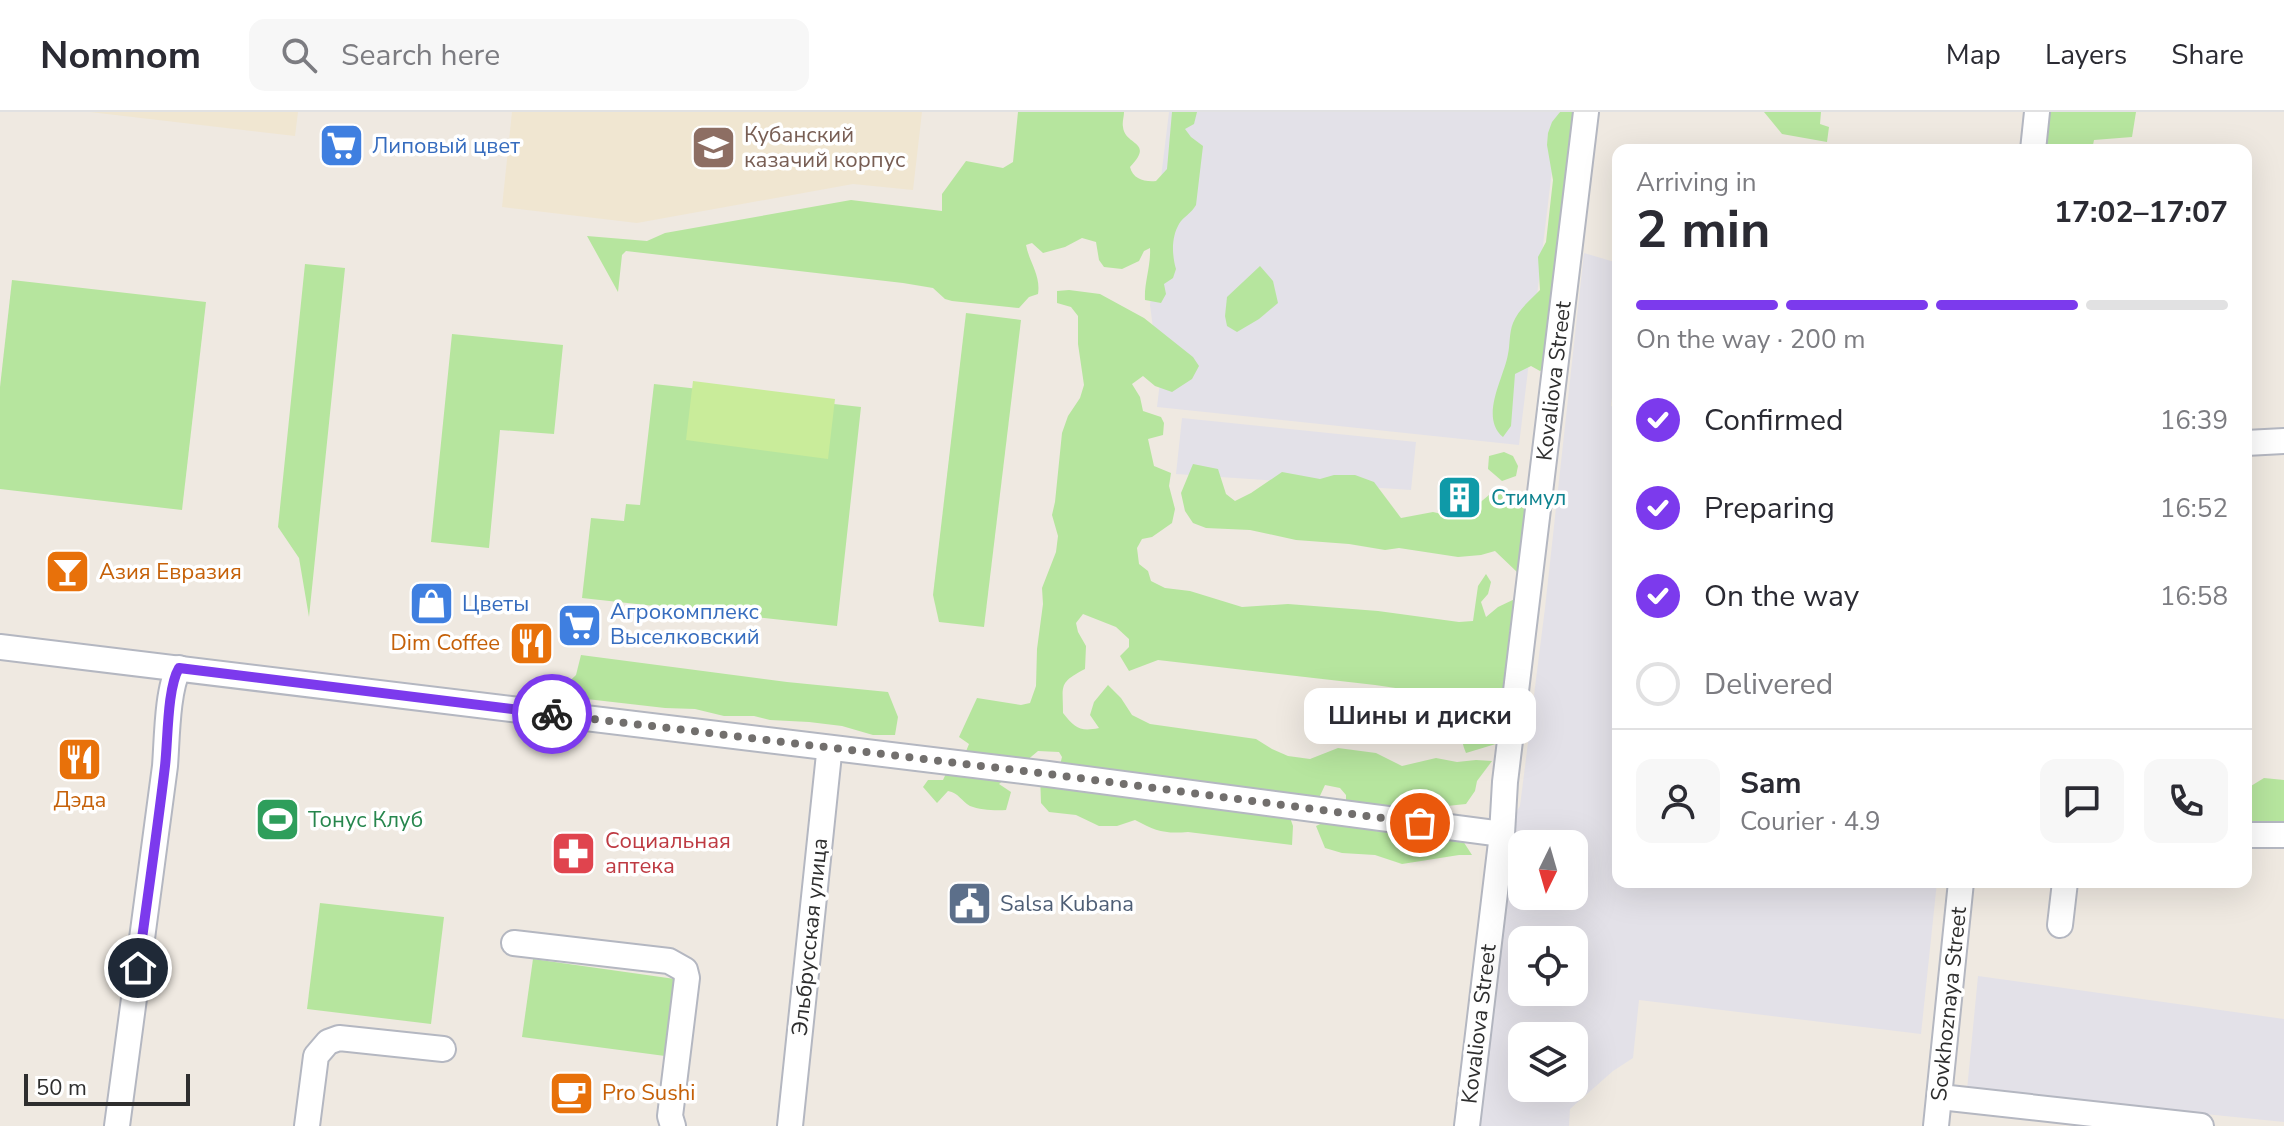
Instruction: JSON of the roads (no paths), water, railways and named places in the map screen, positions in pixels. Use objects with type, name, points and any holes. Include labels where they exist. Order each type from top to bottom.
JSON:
[{"type":"street","name":"Kovaliova Street","points":[[1467,1126],[1586,112]]},
{"type":"street","points":[[2034,144],[2037,112]]},
{"type":"street","points":[[2252,443],[2284,441]]},
{"type":"street","points":[[0,647],[1063,776],[1502,834]]},
{"type":"street","points":[[117,1126],[170,711],[175,675],[179,668]]},
{"type":"street","name":"Эльбрусская улица","points":[[790,1126],[829,754],[833,749]]},
{"type":"street","points":[[2252,835],[2284,835]]},
{"type":"street","name":"Sovkhoznaya Street","points":[[1936,1126],[1960,888]]},
{"type":"street","points":[[2060,925],[2064,888]]},
{"type":"street","points":[[514,943],[669,961],[685,970],[687,978],[670,1116],[673,1126]]},
{"type":"street","points":[[307,1126],[316,1056],[328,1042],[339,1038],[443,1049]]},
{"type":"street","points":[[1940,1097],[2201,1126]]},
{"type":"place","name":"Липовый цвет","points":[[341,146]]},
{"type":"place","name":"Кубанский казачий корпус","points":[[713,148]]},
{"type":"place","name":"Стимул","points":[[1460,498]]},
{"type":"place","name":"Азия Евразия","points":[[68,572]]},
{"type":"place","name":"Цветы","points":[[431,604]]},
{"type":"place","name":"Агрокомплекс Выселковский","points":[[579,625]]},
{"type":"place","name":"Dim Coffee","points":[[531,643]]},
{"type":"place","name":"Дэда","points":[[80,759]]},
{"type":"place","name":"Тонус Клуб","points":[[277,820]]},
{"type":"place","name":"Шины и диски","points":[[1420,823]]},
{"type":"place","name":"Социальная аптека","points":[[574,854]]},
{"type":"place","name":"Salsa Kubana","points":[[969,904]]},
{"type":"place","name":"Pro Sushi","points":[[571,1093]]}]
